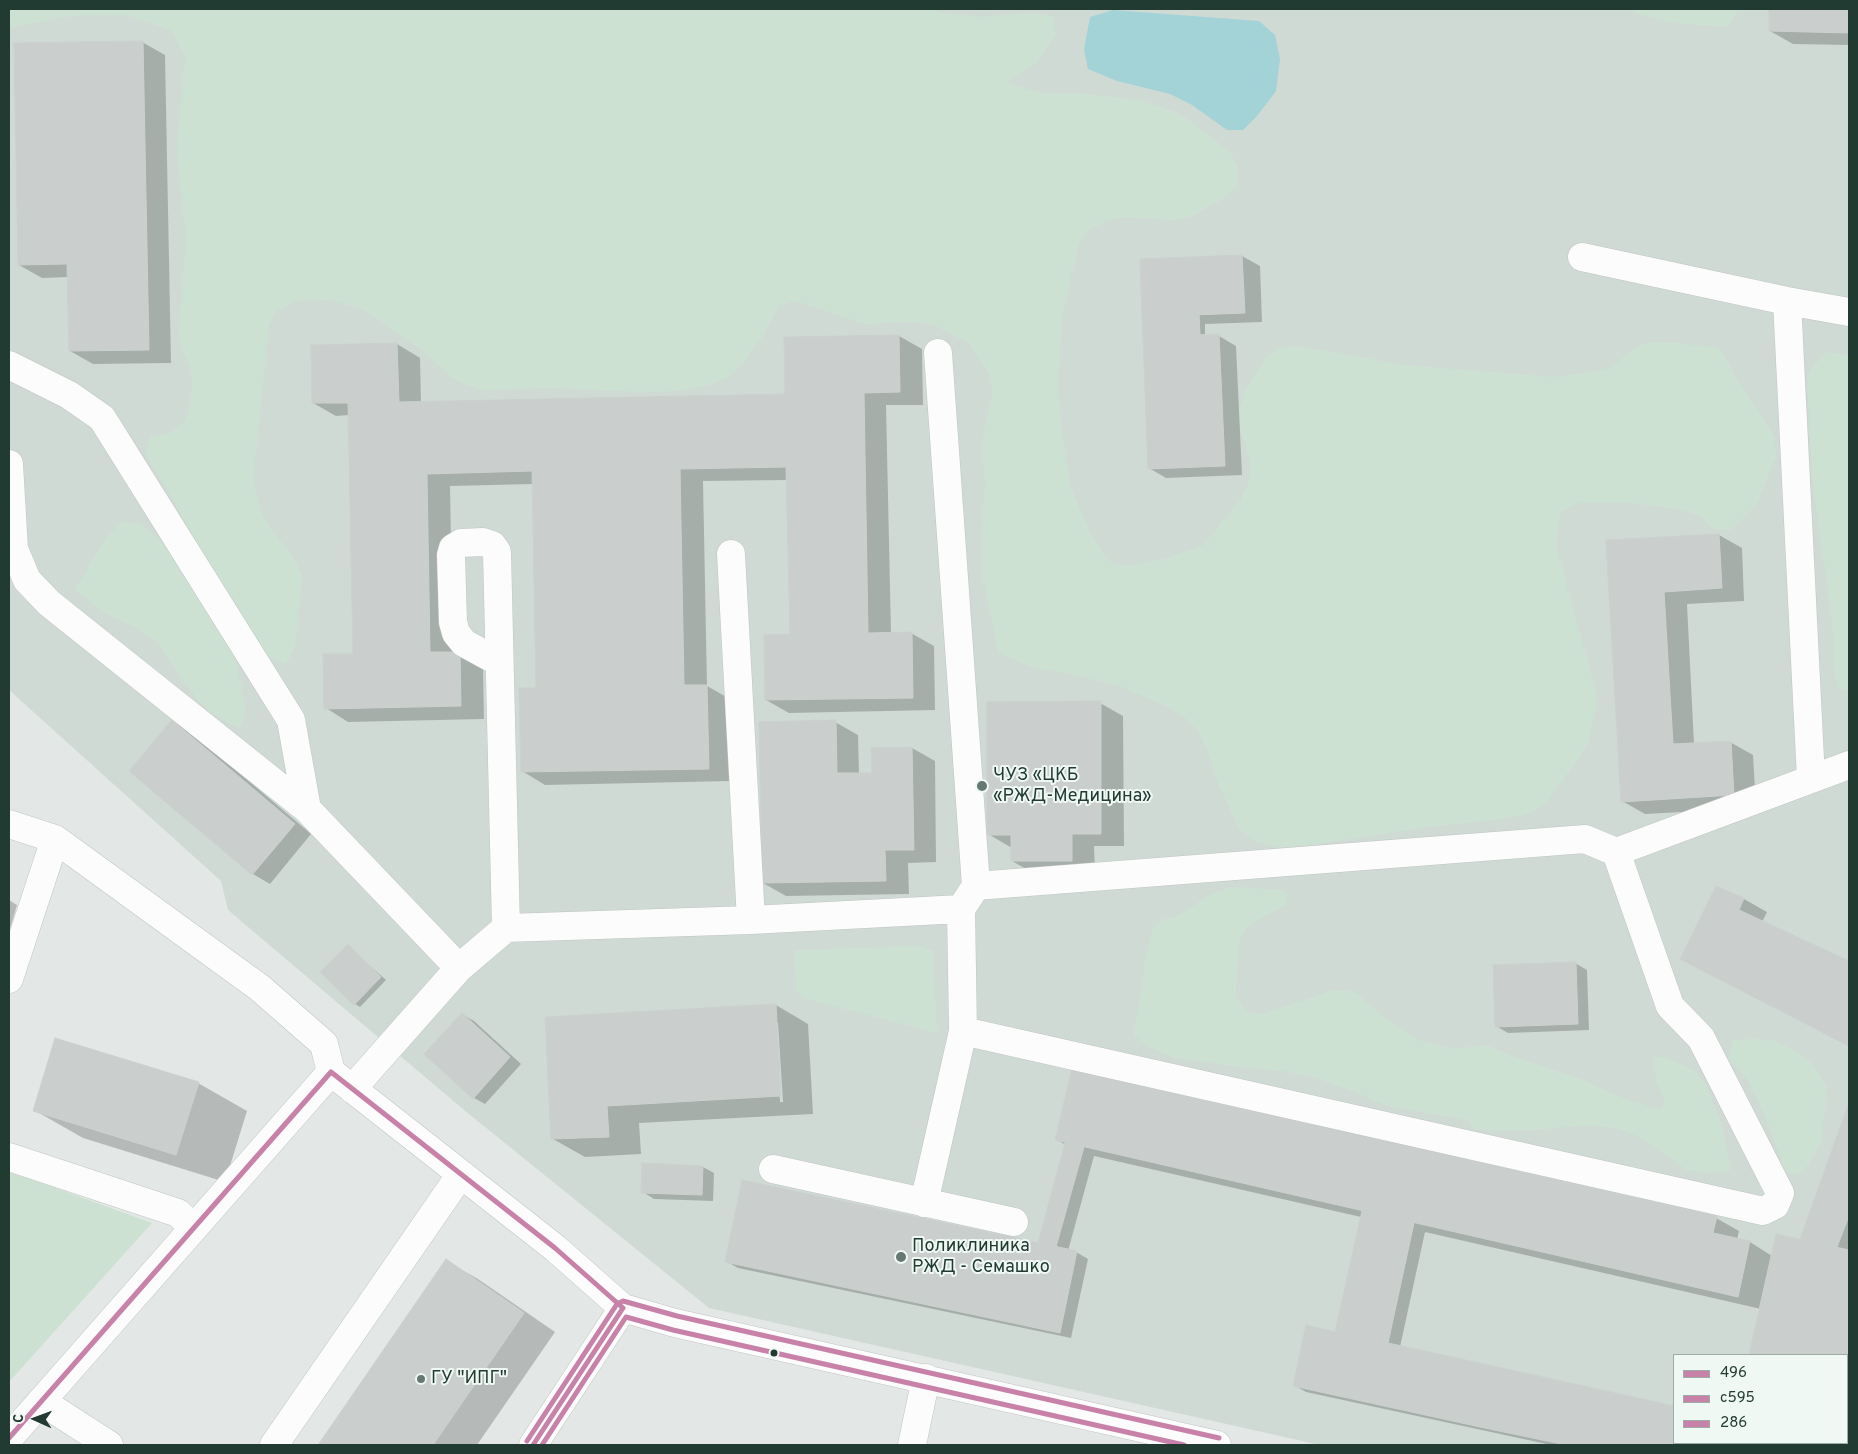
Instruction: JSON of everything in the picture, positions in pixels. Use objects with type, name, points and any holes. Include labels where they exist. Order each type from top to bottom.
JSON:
[{"type":"street","points":[[1582,257],[1787,301],[1849,312]]},
{"type":"street","points":[[1787,301],[1810,779]]},
{"type":"street","points":[[924,1202],[963,1031],[961,909],[976,886],[938,353]]},
{"type":"street","points":[[9,365],[69,395],[102,418],[291,720],[308,809]]},
{"type":"street","points":[[9,464],[14,549],[27,580],[49,603],[308,809],[459,968]]},
{"type":"street","points":[[731,554],[751,920]]},
{"type":"street","points":[[498,662],[506,928]]},
{"type":"street","points":[[976,886],[1584,839],[1616,852],[1849,766]]},
{"type":"street","points":[[9,824],[55,839],[260,988],[324,1044],[331,1072],[555,1248],[623,1308],[675,1322],[1217,1445]]},
{"type":"street","points":[[9,979],[55,839]]},
{"type":"street","points":[[963,1031],[1763,1211],[1775,1205],[1780,1193],[1701,1038],[1670,1006],[1616,852]]},
{"type":"street","points":[[352,1089],[459,968],[506,928],[751,920],[961,909]]},
{"type":"street","points":[[9,1438],[331,1072]]},
{"type":"street","points":[[9,1157],[178,1213],[194,1227]]},
{"type":"street","points":[[773,1169],[1014,1222]]},
{"type":"street","points":[[274,1445],[461,1174]]},
{"type":"street","points":[[533,1445],[623,1308]]},
{"type":"street","points":[[912,1445],[926,1378]]},
{"type":"street","points":[[41,1401],[109,1445]]},
{"type":"shaded area","name":"ЧУЗ «ЦКБ «РЖД-Медицина»","points":[[9,9],[1849,9],[1849,1445],[1320,1445],[709,1308],[464,1110],[228,910],[221,881],[9,690]]},
{"type":"green space","points":[[9,9],[930,9],[943,13],[980,17],[1035,13],[1053,17],[1056,34],[1036,63],[1006,83],[1043,93],[1080,93],[1137,100],[1173,111],[1188,119],[1231,153],[1238,169],[1237,187],[1223,199],[1192,216],[1175,220],[1123,217],[1106,221],[1091,229],[1079,243],[1063,311],[1058,381],[1060,416],[1070,486],[1092,537],[1114,565],[1132,565],[1168,558],[1203,545],[1241,499],[1249,482],[1251,464],[1240,428],[1239,409],[1245,391],[1264,360],[1278,348],[1297,346],[1404,365],[1555,377],[1592,372],[1611,367],[1641,344],[1659,342],[1678,343],[1717,348],[1767,423],[1775,439],[1776,456],[1757,504],[1731,530],[1713,529],[1700,516],[1683,510],[1632,503],[1579,503],[1561,511],[1556,546],[1595,688],[1596,706],[1589,742],[1549,800],[1535,811],[1501,819],[1429,827],[1292,848],[1274,847],[1256,841],[1240,831],[1217,781],[1206,747],[1197,730],[1184,717],[1168,707],[1120,686],[1032,667],[999,653],[983,579],[982,523],[985,486],[982,450],[984,430],[993,392],[989,374],[968,343],[936,326],[918,322],[865,324],[796,301],[779,306],[763,336],[741,365],[728,377],[712,384],[678,391],[644,392],[553,388],[483,390],[451,377],[424,352],[365,310],[329,300],[311,299],[294,302],[278,310],[269,325],[255,464],[254,483],[263,518],[295,560],[302,576],[295,648],[286,664],[268,657],[235,613],[206,567],[191,533],[145,454],[151,437],[169,433],[185,422],[193,384],[190,366],[182,349],[179,331],[186,239],[177,148],[185,55],[170,30],[131,16],[64,17],[9,28]]},
{"type":"green space","points":[[1629,9],[1736,9],[1737,14],[1726,27],[1674,23],[1640,15]]},
{"type":"green space","points":[[1824,352],[1849,355],[1849,688],[1839,690],[1834,673],[1832,616],[1812,479],[1807,376]]},
{"type":"green space","points":[[122,522],[140,524],[155,535],[178,562],[229,640],[236,660],[246,712],[240,728],[209,711],[196,698],[153,639],[137,628],[104,613],[75,589],[108,535]]},
{"type":"green space","points":[[1236,887],[1281,890],[1288,896],[1286,905],[1257,920],[1243,932],[1240,940],[1236,996],[1246,1012],[1263,1014],[1331,991],[1349,990],[1359,995],[1387,1020],[1418,1040],[1454,1049],[1487,1045],[1514,1057],[1583,1080],[1618,1096],[1653,1108],[1662,1108],[1665,1100],[1657,1083],[1654,1065],[1655,1057],[1664,1057],[1697,1072],[1707,1088],[1721,1123],[1731,1169],[1723,1172],[1703,1173],[1685,1169],[1641,1137],[1615,1128],[1587,1125],[1521,1131],[1474,1130],[1468,1120],[1388,1106],[1310,1076],[1175,1058],[1149,1047],[1134,1035],[1142,992],[1145,957],[1152,931],[1157,923],[1181,914],[1211,894]]},
{"type":"green space","points":[[920,946],[933,951],[937,1033],[803,998],[796,990],[794,950]]},
{"type":"green space","points":[[1734,1040],[1772,1040],[1796,1052],[1811,1063],[1826,1086],[1822,1138],[1819,1147],[1805,1169],[1797,1174],[1789,1174],[1784,1167],[1764,1113],[1747,1079],[1728,1059]]},
{"type":"green space","points":[[9,1171],[152,1223],[9,1382]]},
{"type":"water","points":[[1113,10],[1259,21],[1275,35],[1280,59],[1276,91],[1257,116],[1243,130],[1227,130],[1192,105],[1170,94],[1117,81],[1088,69],[1084,49],[1090,17]]},
{"type":"building","points":[[1769,9],[1849,9],[1849,33],[1769,31]]},
{"type":"building","points":[[143,41],[149,350],[69,351],[67,264],[18,265],[14,43]]},
{"type":"building","points":[[1242,255],[1245,313],[1142,317],[1140,259]]},
{"type":"building","points":[[1199,314],[1200,335],[1143,337],[1142,317]]},
{"type":"building","points":[[1219,334],[1225,466],[1148,469],[1143,337]]},
{"type":"building","points":[[899,335],[900,392],[864,393],[868,633],[912,632],[913,698],[765,700],[764,635],[790,634],[786,467],[680,469],[684,685],[707,685],[709,769],[521,772],[519,688],[536,688],[532,471],[427,474],[430,652],[460,652],[461,706],[324,709],[323,654],[353,654],[348,403],[312,403],[311,345],[397,343],[399,402],[785,394],[784,337]]},
{"type":"building","points":[[1719,534],[1722,588],[1664,592],[1673,744],[1731,741],[1734,795],[1621,802],[1606,540]]},
{"type":"building","points":[[1101,701],[1101,834],[1072,834],[1072,861],[1011,861],[1011,835],[987,835],[987,702]]},
{"type":"building","points":[[172,720],[295,824],[252,875],[129,771]]},
{"type":"building","points":[[836,720],[837,773],[872,773],[871,748],[912,747],[914,850],[885,850],[886,881],[762,883],[759,722]]},
{"type":"building","points":[[1716,886],[1744,898],[1739,910],[1849,961],[1849,1046],[1680,959]]},
{"type":"building","points":[[348,944],[381,977],[354,1005],[320,972]]},
{"type":"building","points":[[1576,962],[1578,1024],[1495,1027],[1493,965]]},
{"type":"building","points":[[776,1004],[781,1096],[607,1106],[609,1137],[551,1139],[545,1017]]},
{"type":"building","points":[[462,1013],[510,1057],[473,1099],[424,1054]]},
{"type":"building","points":[[55,1038],[199,1082],[176,1155],[33,1111]]},
{"type":"building","points":[[1072,1069],[1717,1216],[1713,1233],[1750,1241],[1738,1297],[1055,1140]]},
{"type":"building","points":[[1849,1103],[1849,1216],[1837,1247],[1800,1239]]},
{"type":"building","points":[[1065,1143],[1084,1147],[1056,1247],[1038,1243]]},
{"type":"building","points":[[642,1163],[703,1166],[702,1195],[641,1193]]},
{"type":"building","name":"Поликлиника РЖД - Семашко","points":[[742,1180],[1077,1251],[1060,1333],[725,1262]]},
{"type":"building","points":[[1362,1211],[1414,1223],[1388,1343],[1493,1366],[1480,1427],[1293,1386],[1306,1325],[1335,1332]]},
{"type":"building","points":[[1776,1234],[1849,1250],[1849,1260],[1829,1354],[1749,1354]]},
{"type":"building","name":"ГУ \"ИПГ\"","points":[[446,1259],[524,1313],[433,1445],[318,1445]]},
{"type":"building","points":[[1849,1260],[1849,1445],[1809,1445],[1848,1444],[1848,1354],[1829,1354]]},
{"type":"building","points":[[1493,1366],[1673,1406],[1673,1444],[1810,1444],[1566,1445],[1480,1427]]},
{"type":"transit line","name":"496","points":[[9,1438],[331,1072],[555,1248],[623,1308]]},
{"type":"transit line","name":"286","points":[[527,1441],[617,1304],[623,1301],[677,1316],[1219,1438]]},
{"type":"transit line","name":"496","points":[[533,1445],[623,1308]]},
{"type":"transit line","name":"с595","points":[[542,1445],[626,1317],[673,1330],[1184,1445]]},
{"type":"place","name":"ЧУЗ «ЦКБ «РЖД-Медицина»","points":[[982,786]]},
{"type":"place","name":"Поликлиника РЖД - Семашко","points":[[901,1257]]},
{"type":"place","name":"ГУ \"ИПГ\"","points":[[421,1379]]}]
